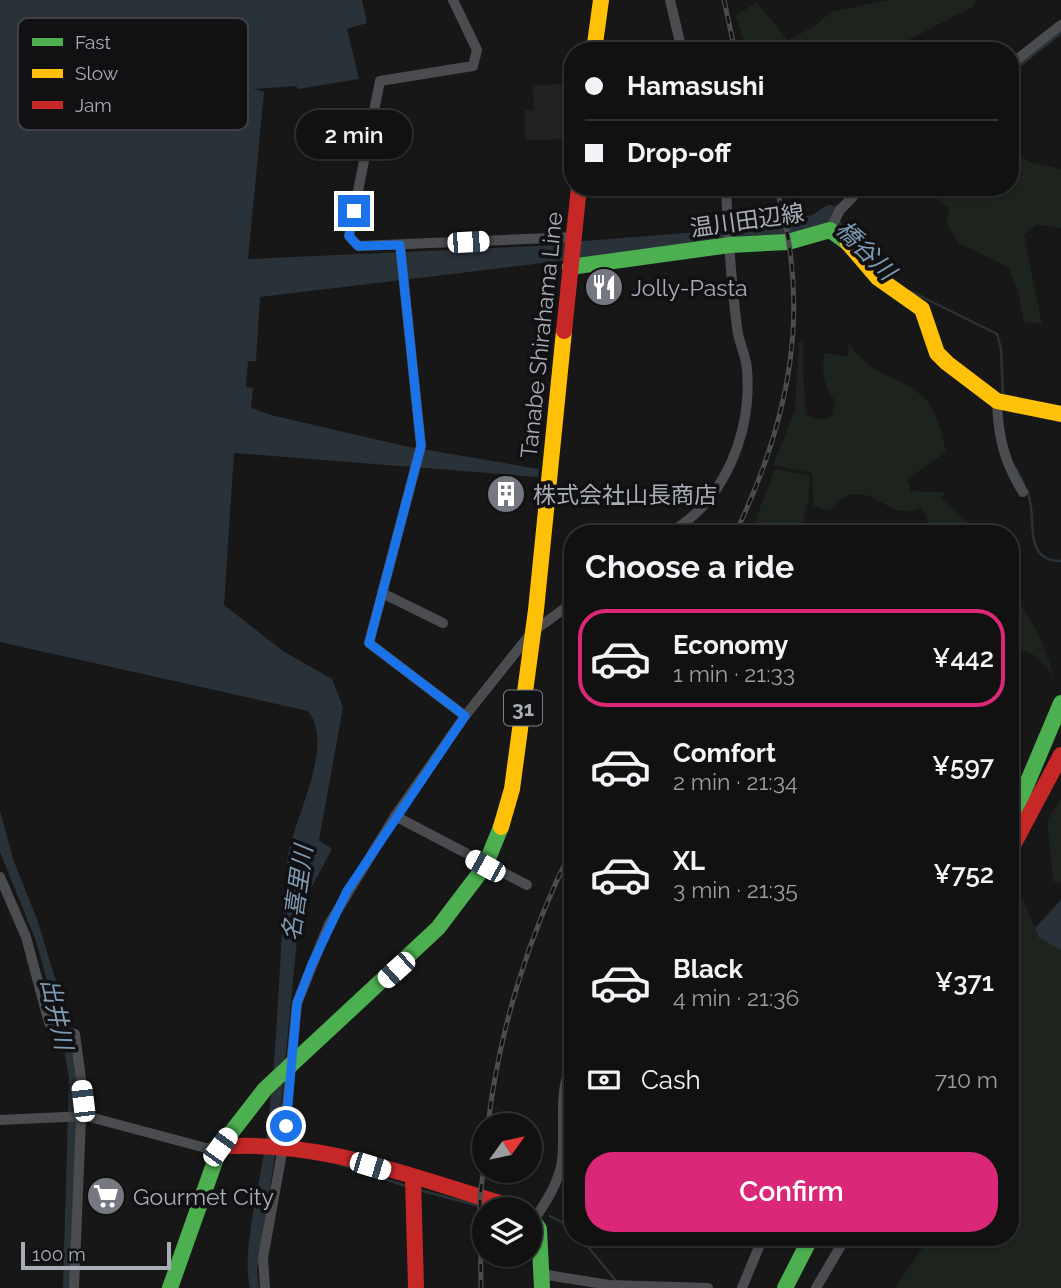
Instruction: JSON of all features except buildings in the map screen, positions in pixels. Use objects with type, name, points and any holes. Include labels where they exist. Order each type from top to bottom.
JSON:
[{"type":"main road","points":[[595,42],[601,0]]},
{"type":"main road","name":"Tanabe Shirahama Line","points":[[170,1288],[220,1147],[265,1088],[438,928],[485,866],[499,833],[512,789],[578,196]]},
{"type":"main road","name":"温川田辺線","points":[[570,264],[729,244],[788,242],[830,227],[848,243],[878,278],[922,309],[937,353],[1003,402],[1061,414]]},
{"type":"main road","points":[[1019,802],[1061,703]]},
{"type":"main road","points":[[1019,806],[1061,726]]},
{"type":"main road","points":[[1019,834],[1061,755]]},
{"type":"main road","points":[[220,1147],[283,1147],[328,1153],[475,1197]]},
{"type":"main road","points":[[413,1180],[416,1288]]},
{"type":"main road","points":[[771,1288],[792,1246]]},
{"type":"main road","points":[[785,1288],[806,1246]]},
{"type":"street","points":[[453,0],[477,50],[472,66],[380,82],[349,236],[358,246],[573,240]]},
{"type":"street","points":[[670,0],[680,42]]},
{"type":"street","points":[[1019,58],[1061,26]]},
{"type":"street","points":[[689,525],[719,484],[741,441],[747,372],[737,329],[726,196]]},
{"type":"street","points":[[830,227],[840,210],[853,196]]},
{"type":"street","points":[[400,245],[421,446],[369,643],[465,716]]},
{"type":"street","points":[[1003,402],[998,435],[1004,457],[1023,492]]},
{"type":"street","points":[[382,593],[443,623]]},
{"type":"street","points":[[265,1288],[262,1258],[283,1147],[297,1003],[312,964],[347,891],[395,816],[465,716],[531,633],[564,609]]},
{"type":"street","points":[[395,816],[485,866],[527,885]]},
{"type":"street","points":[[0,877],[26,937],[49,1023],[56,1030],[75,1034],[82,1118],[74,1288]]},
{"type":"street","points":[[542,1207],[547,1201],[562,1163],[564,1110]]},
{"type":"street","points":[[0,1120],[82,1118],[206,1148],[220,1147]]},
{"type":"street","points":[[742,1288],[759,1246]]},
{"type":"street","points":[[816,1288],[841,1246]]},
{"type":"street","points":[[541,1281],[708,1288]]},
{"type":"shaded area","points":[[888,0],[976,0],[974,6],[904,42],[744,42],[736,16],[756,2],[788,40],[815,26],[831,12]]},
{"type":"shaded area","points":[[564,84],[564,139],[525,140],[525,110],[534,110],[533,85]]},
{"type":"shaded area","points":[[1019,155],[1030,162],[1061,169],[1061,228],[1036,225],[1024,235],[1042,324],[1024,322],[1018,291],[1008,267],[959,243],[946,223],[950,209],[936,199],[936,196],[1019,196]]},
{"type":"shaded area","points":[[799,342],[804,343],[806,415],[822,420],[832,416],[835,401],[824,378],[824,353],[848,357],[849,343],[866,363],[904,383],[923,397],[935,415],[946,452],[907,479],[911,491],[944,492],[942,499],[966,521],[978,525],[928,525],[925,513],[920,508],[902,511],[861,494],[849,495],[829,510],[814,506],[812,473],[773,465],[795,410]]},
{"type":"shaded area","points":[[774,469],[810,476],[802,525],[756,525]]},
{"type":"shaded area","points":[[1019,602],[1040,636],[1054,676],[1034,655],[1019,648]]},
{"type":"shaded area","points":[[1061,799],[1061,883],[1053,881],[1047,821]]},
{"type":"shaded area","points":[[1023,899],[1039,938],[1061,950],[1061,1288],[895,1288],[924,1246],[1019,1246],[1019,900]]},
{"type":"water","name":"名喜里川","points":[[0,0],[362,0],[367,23],[347,29],[359,79],[298,89],[296,86],[253,89],[264,92],[248,259],[560,245],[559,261],[260,297],[256,361],[248,361],[246,387],[253,388],[251,408],[404,446],[539,469],[538,477],[234,453],[224,605],[283,651],[332,679],[343,707],[319,840],[332,849],[310,890],[302,888],[278,1135],[257,1271],[259,1288],[250,1288],[248,1254],[270,1106],[287,864],[315,764],[316,726],[308,711],[0,642]]},
{"type":"water","name":"出井川","points":[[0,811],[13,859],[38,922],[70,1028],[80,1101],[72,1288],[63,1288],[69,1078],[59,1023],[36,941],[0,852]]},
{"type":"water","points":[[1061,900],[1061,950],[1039,938],[1035,928]]},
{"type":"waterway","points":[[1019,66],[1061,33]]},
{"type":"waterway","name":"橋谷川","points":[[833,217],[830,214],[837,206]]},
{"type":"waterway","name":"橋谷川","points":[[560,252],[724,239],[815,224],[830,214]]},
{"type":"waterway","name":"橋谷川","points":[[838,221],[857,242]]},
{"type":"waterway","name":"橋谷川","points":[[910,291],[997,334],[1001,349],[1003,397]]},
{"type":"waterway","name":"橋谷川","points":[[1016,468],[1024,484]]},
{"type":"waterway","name":"橋谷川","points":[[1027,490],[1035,546],[1040,554],[1048,559],[1061,561]]},
{"type":"waterway","points":[[330,1161],[406,1186]]},
{"type":"waterway","points":[[419,1190],[472,1204]]},
{"type":"waterway","points":[[550,1216],[564,1224]]},
{"type":"waterway","points":[[587,1246],[617,1282]]},
{"type":"railway","points":[[724,0],[733,42]]},
{"type":"railway","points":[[739,525],[769,450],[790,364],[794,321],[793,277],[787,232],[778,196]]},
{"type":"railway","points":[[490,1113],[500,1054],[518,983],[542,915],[564,865]]},
{"type":"railway","points":[[481,1288],[482,1183]]},
{"type":"traffic: fast","points":[[570,267],[730,245],[788,242],[830,230],[848,243]]},
{"type":"traffic: fast","points":[[1019,802],[1061,703]]},
{"type":"traffic: fast","points":[[170,1288],[220,1147],[265,1089],[438,928],[485,866],[501,827]]},
{"type":"traffic: fast","points":[[785,1288],[806,1246]]},
{"type":"traffic: fast","points":[[541,1267],[542,1288]]},
{"type":"traffic: slow","points":[[595,42],[601,0]]},
{"type":"traffic: slow","points":[[848,243],[878,278],[922,309],[937,353],[947,363],[997,401],[1061,414]]},
{"type":"traffic: slow","points":[[501,827],[512,789],[536,610],[564,331]]},
{"type":"traffic: jam","points":[[564,331],[578,196]]},
{"type":"traffic: jam","points":[[1019,834],[1061,755]]},
{"type":"traffic: jam","points":[[220,1147],[258,1146],[334,1155],[480,1197]]},
{"type":"traffic: jam","points":[[413,1180],[416,1288]]},
{"type":"place","name":"Jolly-Pasta","points":[[604,287]]},
{"type":"place","name":"株式会社山長商店","points":[[506,494]]},
{"type":"place","name":"Gourmet City","points":[[106,1196]]},
{"type":"route","points":[[286,1126],[294,1062],[297,1003],[312,964],[347,891],[395,816],[465,716],[369,643],[422,434],[400,245],[358,246],[349,236],[354,211]]}]
